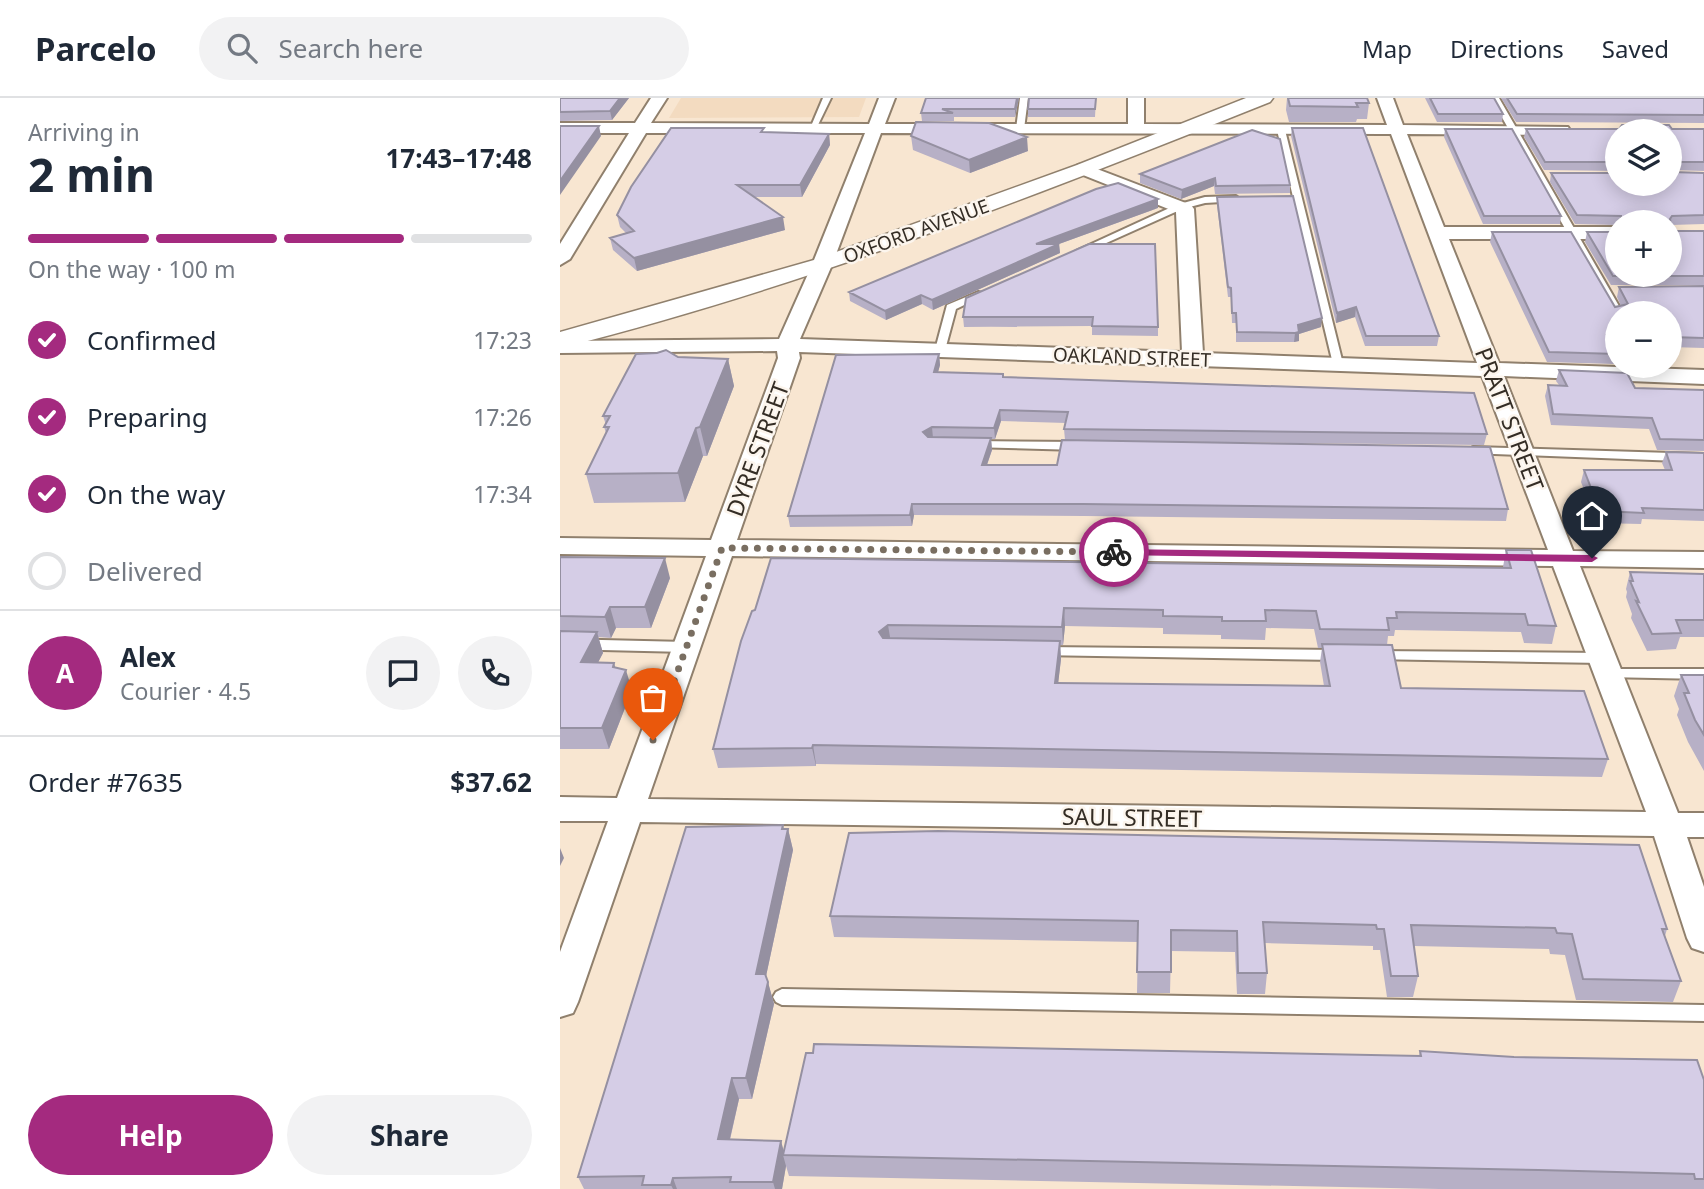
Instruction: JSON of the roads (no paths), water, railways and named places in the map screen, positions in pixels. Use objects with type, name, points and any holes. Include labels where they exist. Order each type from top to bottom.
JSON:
[{"type":"street","points":[[560,259],[659,98]]},
{"type":"street","name":"DYRE STREET","points":[[560,1002],[789,358],[787,345],[822,265],[887,98]]},
{"type":"street","points":[[1136,98],[1136,130]]},
{"type":"street","name":"OXFORD AVENUE","points":[[560,340],[822,265],[1084,169],[1263,98]]},
{"type":"street","name":"PRATT STREET","points":[[1385,98],[1667,825],[1704,938]]},
{"type":"street","points":[[560,128],[1581,130]]},
{"type":"street","points":[[1084,169],[1185,209],[1193,359]]},
{"type":"street","points":[[1439,233],[1605,233]]},
{"type":"street","name":"OAKLAND STREET","points":[[560,347],[787,345],[1490,369],[1605,370]]},
{"type":"street","name":"OAKLAND STREET","points":[[1682,374],[1704,377]]},
{"type":"street","points":[[560,546],[1704,560]]},
{"type":"street","name":"SAUL STREET","points":[[560,809],[1704,825]]},
{"type":"lane","points":[[812,130],[827,98]]},
{"type":"lane","points":[[1020,130],[1024,98]]},
{"type":"lane","points":[[1495,98],[1611,301]]},
{"type":"lane","points":[[1281,130],[1300,199],[1338,364]]},
{"type":"lane","points":[[1540,176],[1553,176]]},
{"type":"lane","points":[[1065,258],[1179,207],[1205,200],[1246,199]]},
{"type":"lane","points":[[1287,199],[1300,199]]},
{"type":"lane","points":[[940,350],[951,307],[989,291]]},
{"type":"lane","points":[[1606,291],[1620,291]]},
{"type":"lane","points":[[960,445],[1097,446]]},
{"type":"lane","points":[[1454,451],[1704,458]]},
{"type":"lane","points":[[560,643],[686,647]]},
{"type":"lane","points":[[1030,652],[1358,655],[1606,666],[1704,674]]},
{"type":"lane","points":[[782,997],[1704,1013]]}]
